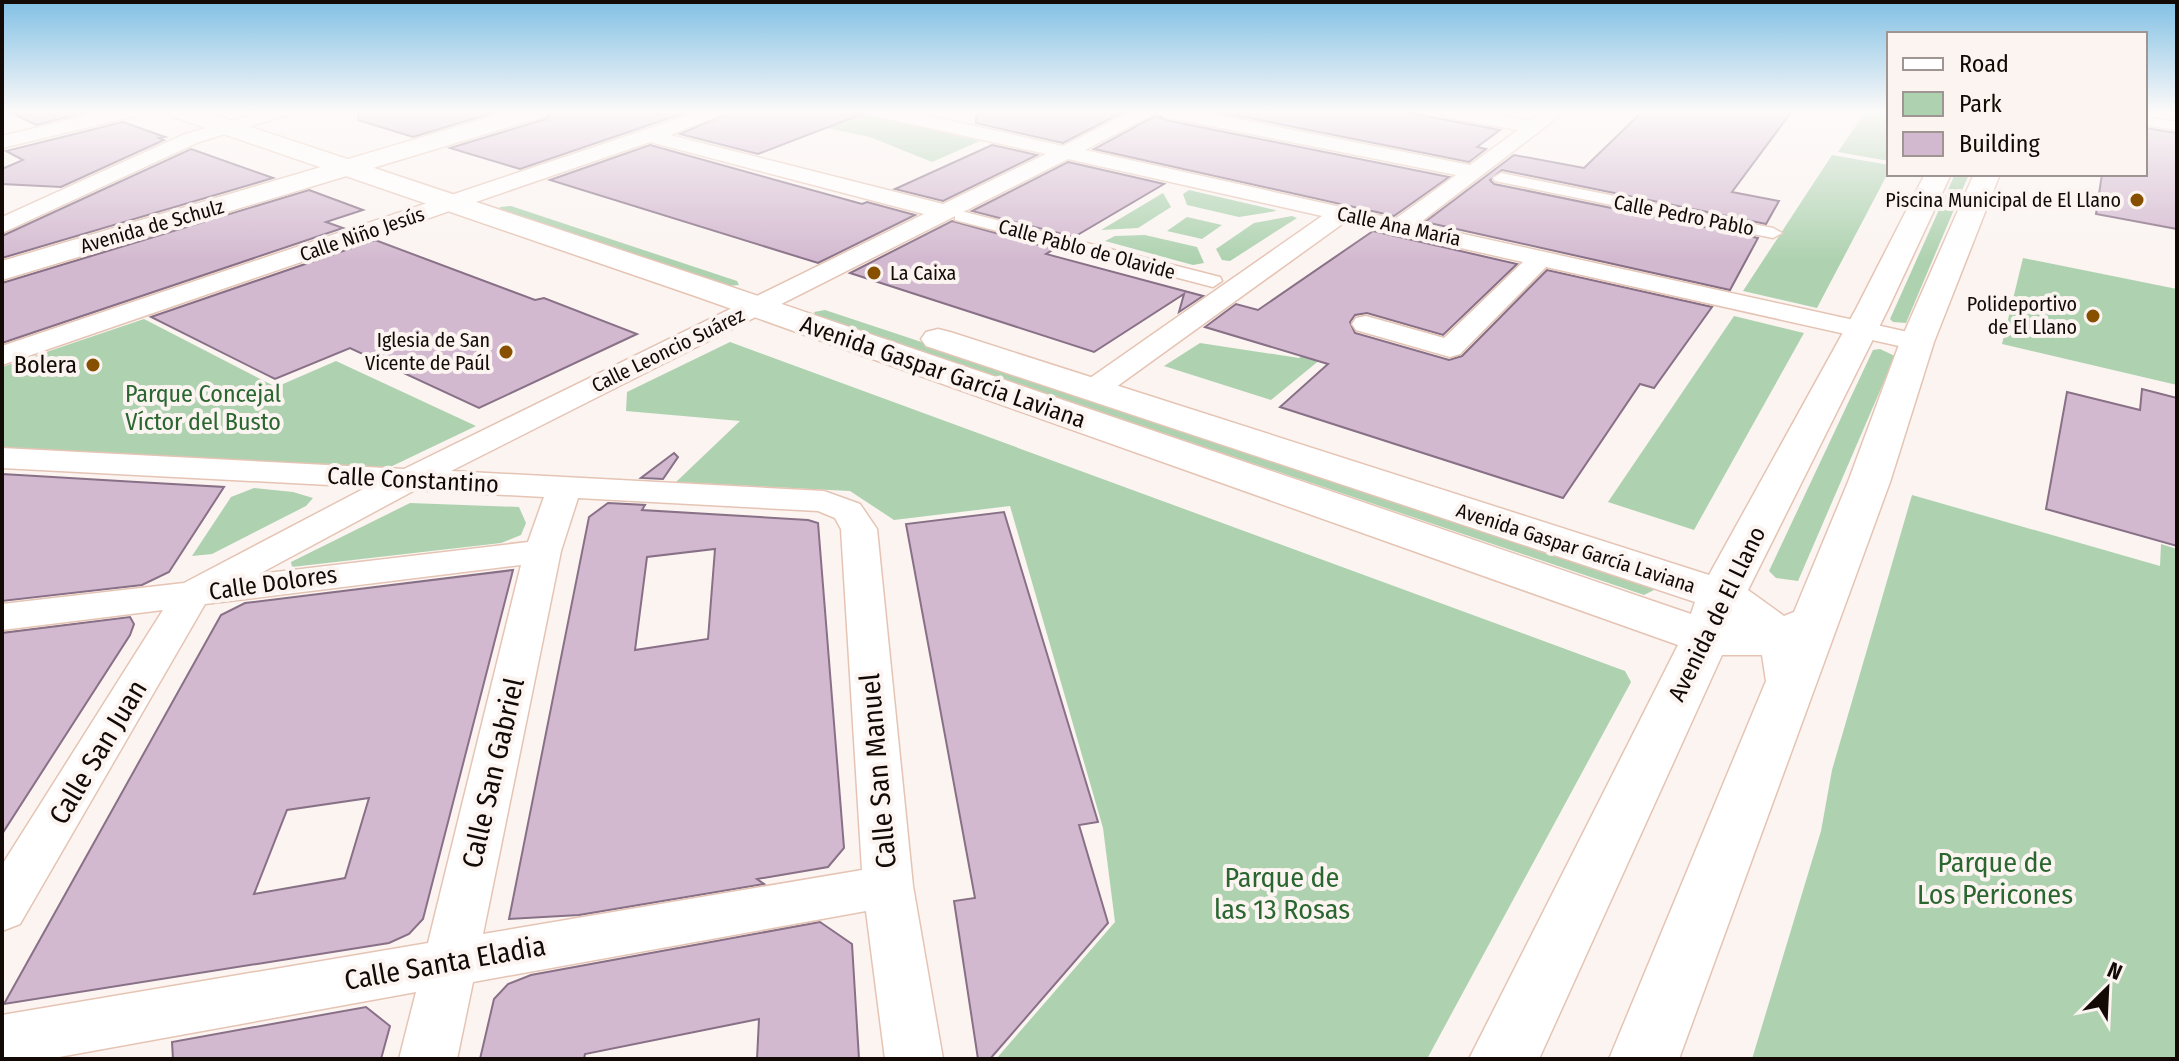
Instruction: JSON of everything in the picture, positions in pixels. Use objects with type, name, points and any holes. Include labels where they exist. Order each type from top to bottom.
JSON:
[{"type":"main road","name":"Avenida Gaspar García Laviana","points":[[332,161],[348,168],[470,197],[1714,616]]},
{"type":"main road","name":"Avenida de Schulz","points":[[2,271],[373,161]]},
{"type":"main road","name":"Avenida Gaspar García Laviana","points":[[392,161],[470,197]]},
{"type":"main road","name":"Avenida de El Llano","points":[[1504,1059],[1714,616],[1937,176]]},
{"type":"main road","points":[[1644,1059],[1794,647],[1869,482],[1917,342],[1986,176]]},
{"type":"main road","name":"Avenida Gaspar García Laviana","points":[[772,298],[1094,389],[1714,616]]},
{"type":"main road","points":[[1714,616],[1746,643],[1794,647]]},
{"type":"street","points":[[2,226],[143,161]]},
{"type":"street","name":"Calle Niño Jesús","points":[[2,356],[578,161]]},
{"type":"street","name":"Calle Pablo de Olavide","points":[[745,161],[1213,281]]},
{"type":"street","name":"Calle Leoncio Suárez","points":[[192,594],[407,480],[772,298],[953,214],[1050,161]]},
{"type":"street","name":"Calle Ana María","points":[[1104,161],[1917,342]]},
{"type":"street","points":[[1416,161],[1474,172]]},
{"type":"street","points":[[1400,226],[1490,161]]},
{"type":"street","name":"Calle Pedro Pablo","points":[[1501,178],[1773,233]]},
{"type":"street","points":[[1094,389],[1342,213]]},
{"type":"street","points":[[1366,324],[1450,348],[1542,257]]},
{"type":"street","name":"Calle Constantino","points":[[2,458],[824,501]]},
{"type":"street","name":"Calle San Gabriel","points":[[428,1059],[543,551],[564,488]]},
{"type":"street","name":"Calle San Manuel","points":[[824,501],[848,511],[859,529],[888,886],[914,1059]]},
{"type":"street","name":"Calle Dolores","points":[[2,617],[543,551]]},
{"type":"street","name":"Calle San Juan","points":[[2,909],[192,594]]},
{"type":"street","name":"Calle Santa Eladia","points":[[2,1041],[888,886]]},
{"type":"green space","points":[[1828,161],[1863,161],[1887,165],[1887,175],[1817,308],[1743,291]]},
{"type":"green space","points":[[1954,176],[1968,176],[1906,323],[1890,319]]},
{"type":"green space","points":[[1189,190],[1276,211],[1239,217],[1187,205],[1183,194]]},
{"type":"green space","points":[[1163,193],[1171,207],[1138,228],[1101,230]]},
{"type":"green space","points":[[511,206],[737,281],[739,285],[727,286],[499,210],[500,207]]},
{"type":"green space","points":[[1292,216],[1297,218],[1230,261],[1222,260],[1216,249],[1254,223]]},
{"type":"green space","points":[[1187,217],[1222,225],[1202,239],[1167,231]]},
{"type":"green space","points":[[1145,235],[1197,247],[1204,263],[1193,265],[1105,241],[1115,236]]},
{"type":"green space","name":"Polideportivo de El Llano","points":[[2023,258],[2177,289],[2177,385],[2002,344]]},
{"type":"green space","points":[[825,310],[1649,583],[1656,589],[1644,595],[816,316],[814,312]]},
{"type":"green space","points":[[1734,316],[1804,333],[1694,530],[1608,502]]},
{"type":"green space","name":"Parque Concejal Víctor del Busto","points":[[144,319],[276,387],[336,361],[476,426],[386,469],[2,449],[2,367]]},
{"type":"green space","points":[[1329,332],[1349,336],[1271,400],[1164,366],[1200,343],[1299,358]]},
{"type":"green space","name":"Parque de las 13 Rosas","points":[[730,342],[1625,671],[1631,682],[1427,1059],[996,1059],[1115,922],[1103,828],[1010,506],[894,520],[850,491],[676,482],[740,421],[626,411],[627,392]]},
{"type":"green space","points":[[1880,349],[1895,356],[1798,581],[1776,578],[1769,571],[1873,350]]},
{"type":"green space","points":[[254,488],[293,492],[313,498],[306,506],[212,554],[192,556],[231,497]]},
{"type":"green space","name":"Parque de Los Pericones","points":[[1912,495],[2160,566],[2161,544],[2177,549],[2177,1059],[1752,1059],[1821,831],[1832,770]]},
{"type":"green space","points":[[410,503],[519,507],[526,523],[521,535],[501,543],[292,567],[291,562]]},
{"type":"building","points":[[22,161],[119,161],[61,187],[2,184],[2,169]]},
{"type":"building","points":[[166,161],[224,161],[273,178],[2,258],[2,236]]},
{"type":"building","points":[[492,161],[545,161],[520,169]]},
{"type":"building","points":[[606,161],[706,161],[862,204],[867,202],[915,215],[818,263],[550,180]]},
{"type":"building","points":[[958,161],[1026,161],[943,201],[895,189]]},
{"type":"building","points":[[1146,161],[1367,161],[1449,177],[1394,216]]},
{"type":"building","points":[[1507,161],[1544,161],[1584,168],[1592,161],[1755,161],[1732,192],[1779,201],[1766,224],[1502,170],[1490,180],[1494,184],[1758,238],[1730,290],[1425,222]]},
{"type":"building","name":"Piscina Municipal de El Llano","points":[[2147,161],[2177,161],[2177,229],[2096,214],[2102,176],[2147,176]]},
{"type":"building","points":[[1068,162],[1164,184],[1074,237],[972,211]]},
{"type":"building","points":[[309,190],[363,210],[326,222],[343,228],[2,343],[2,283]]},
{"type":"building","points":[[952,221],[1054,249],[1046,254],[1203,296],[1179,312],[1184,294],[1094,352],[850,273]]},
{"type":"building","points":[[1373,231],[1517,264],[1443,335],[1367,313],[1355,315],[1350,322],[1355,333],[1449,360],[1462,356],[1547,270],[1712,307],[1654,388],[1640,384],[1563,498],[1280,407],[1328,364],[1205,327],[1236,304],[1258,310]]},
{"type":"building","points":[[375,240],[535,300],[544,298],[637,334],[479,408],[350,348],[275,379],[151,317]]},
{"type":"building","name":"Polideportivo de El Llano","points":[[2142,389],[2177,398],[2177,546],[2046,509],[2067,392],[2140,410]]},
{"type":"building","points":[[674,453],[678,457],[663,479],[641,478]]},
{"type":"building","points":[[2,474],[224,487],[169,572],[142,585],[2,601]]},
{"type":"building","points":[[608,503],[645,505],[642,510],[818,523],[844,848],[828,867],[757,879],[764,884],[579,915],[509,919],[589,517]],"holes":[[[715,549],[708,639],[635,650],[647,557]]]},
{"type":"building","points":[[1004,512],[1098,822],[1079,825],[1108,923],[990,1059],[978,1059],[954,901],[975,898],[906,524]]},
{"type":"building","points":[[513,570],[423,919],[409,934],[389,943],[4,1004],[221,615],[245,603]],"holes":[[[369,798],[345,878],[254,894],[287,810]]]},
{"type":"building","points":[[130,617],[134,624],[130,635],[2,834],[2,633]]},
{"type":"building","points":[[820,922],[852,944],[859,1059],[757,1059],[759,1019],[585,1054],[584,1059],[480,1059],[494,999],[508,984],[531,975]]},
{"type":"building","points":[[366,1007],[390,1026],[381,1059],[173,1059],[172,1042]]},
{"type":"place","name":"Piscina Municipal de El Llano","points":[[2137,200]]},
{"type":"place","name":"La Caixa","points":[[874,273]]},
{"type":"place","name":"Polideportivo de El Llano","points":[[2093,316]]},
{"type":"place","name":"Iglesia de San Vicente de Paúl","points":[[506,352]]},
{"type":"place","name":"Bolera","points":[[93,365]]}]
